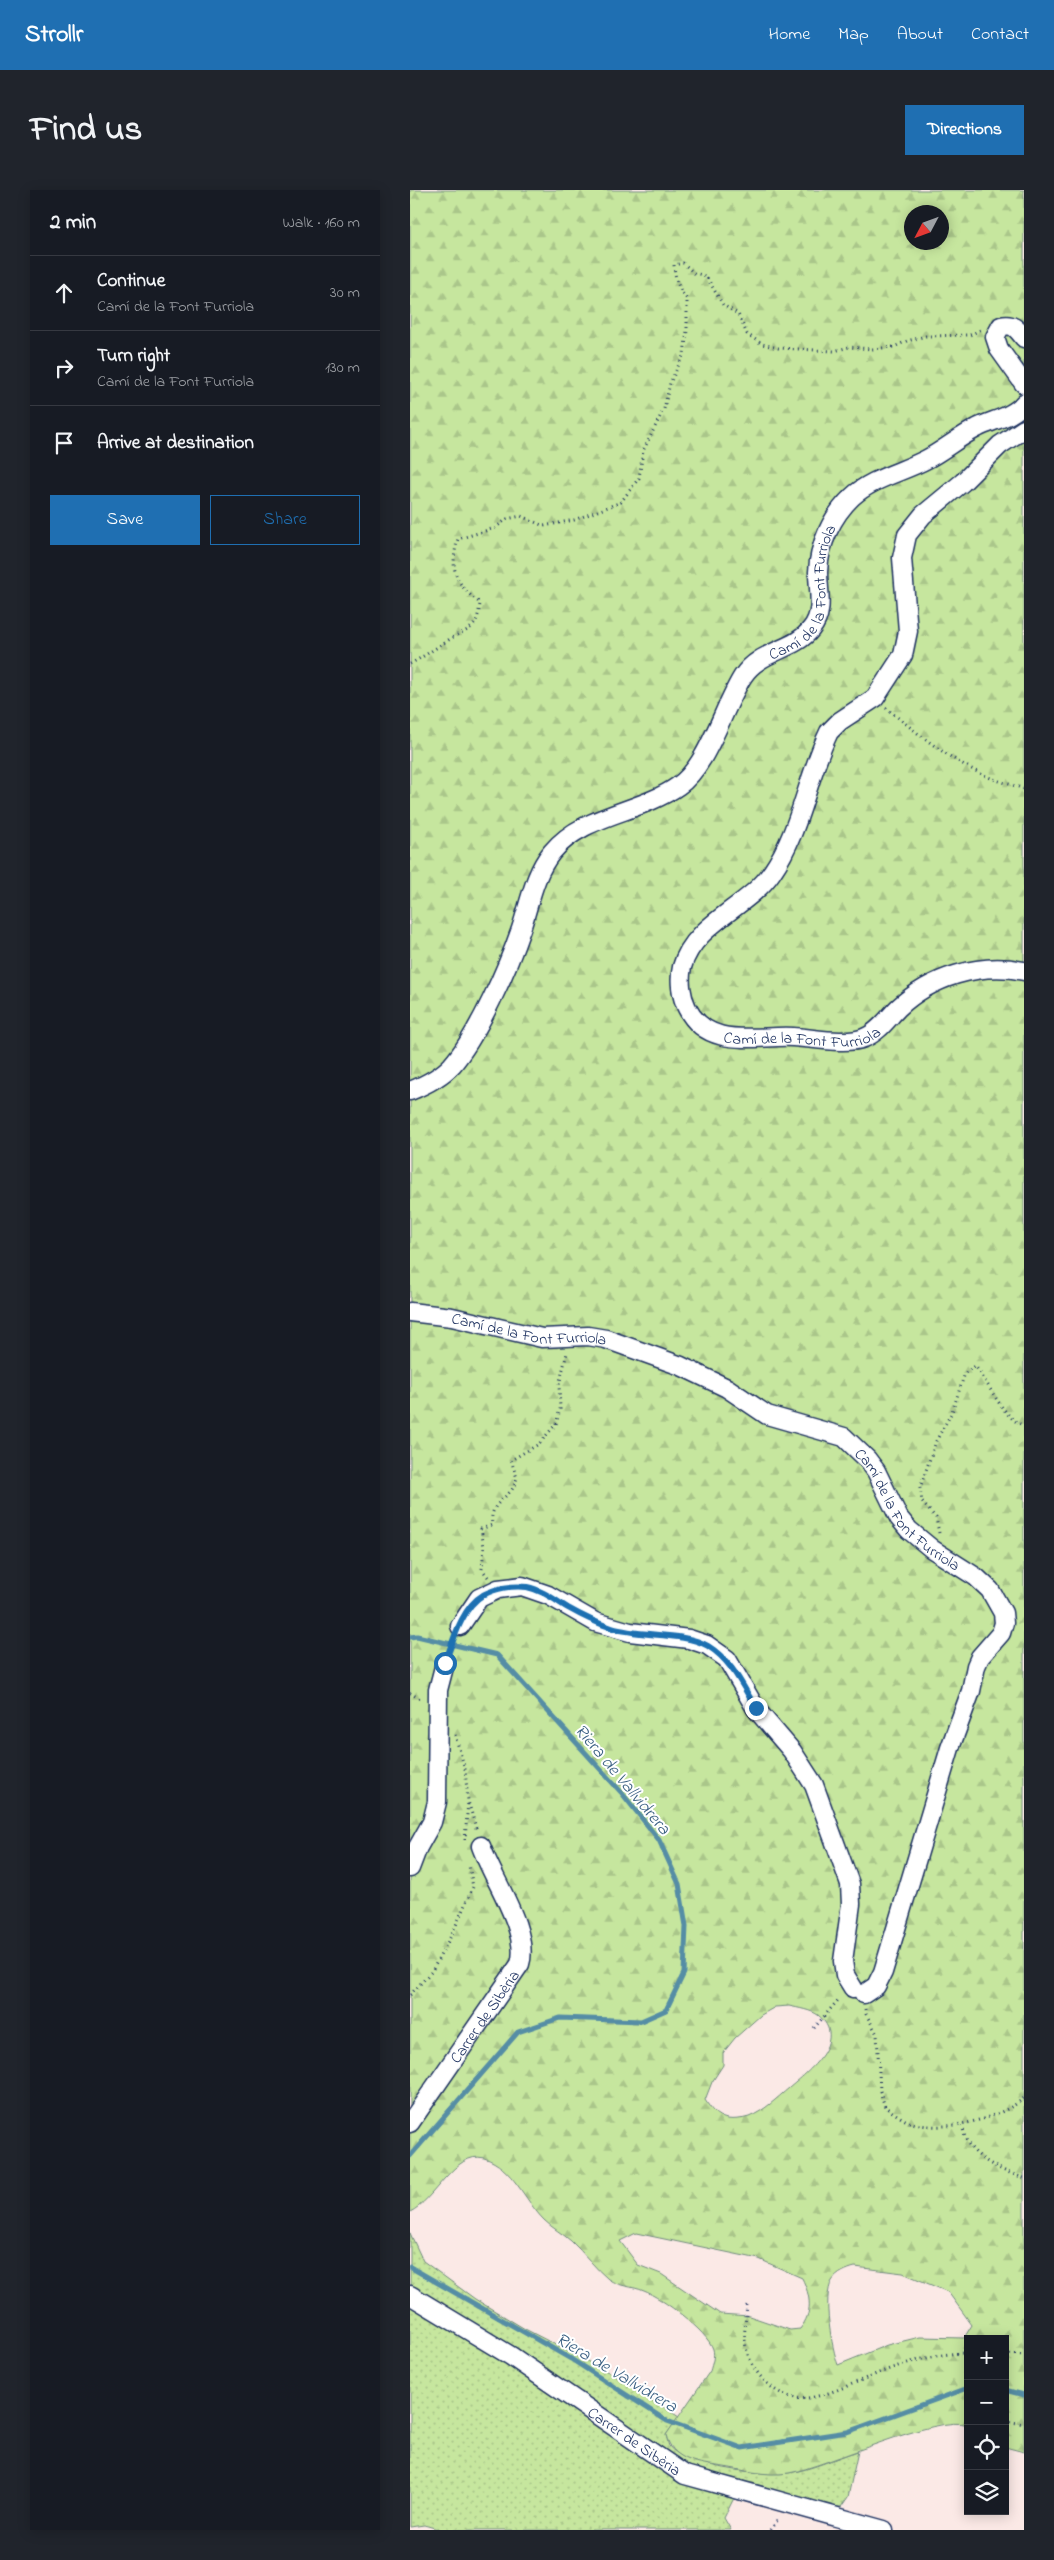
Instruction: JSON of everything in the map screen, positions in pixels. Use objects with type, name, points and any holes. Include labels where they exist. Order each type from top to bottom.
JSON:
[{"type":"street","points":[[1024,338],[1017,328],[1008,324],[1001,326],[995,337],[999,349],[1024,384]]},
{"type":"street","name":"Camí de la Font Furriola","points":[[410,1090],[441,1075],[462,1052],[498,985],[518,936],[538,874],[554,849],[580,830],[668,792],[685,781],[700,759],[744,676],[765,656],[793,642],[810,630],[820,606],[819,559],[826,536],[840,510],[854,494],[873,483],[932,457],[979,426],[1016,411],[1024,403]]},
{"type":"street","name":"Camí de la Font Furriola","points":[[1024,429],[1000,445],[963,482],[924,515],[907,535],[902,558],[907,640],[893,673],[875,698],[840,720],[829,732],[789,840],[772,872],[752,893],[699,938],[687,956],[681,976],[683,996],[689,1012],[710,1031],[728,1038],[784,1037],[853,1041],[872,1034],[917,993],[954,974],[997,968],[1024,971]]},
{"type":"street","name":"Camí de la Font Furriola","points":[[410,1312],[452,1317],[542,1338],[588,1336],[606,1339],[681,1366],[727,1388],[766,1415],[844,1437],[868,1459],[876,1471],[899,1518],[909,1530],[945,1558],[976,1577],[990,1590],[1003,1613],[1004,1623],[1001,1633],[980,1657],[976,1666],[971,1691],[950,1748],[883,1972],[876,1986],[859,1991]]},
{"type":"street","points":[[460,1626],[474,1602],[484,1594],[512,1586],[530,1588],[595,1622],[630,1632],[689,1639],[706,1645],[726,1659],[756,1708],[792,1751],[814,1785],[850,1884],[851,1904],[843,1961],[845,1975],[859,1991]]},
{"type":"street","points":[[410,1868],[418,1847],[432,1822],[437,1802],[438,1685],[445,1663]]},
{"type":"street","name":"Carrer de Sibèria","points":[[410,2122],[520,1964],[522,1956],[523,1945],[520,1932],[490,1871],[473,1846]]},
{"type":"street","name":"Carrer de Sibèria","points":[[410,2295],[511,2356],[685,2475],[713,2484],[769,2496],[853,2526],[884,2530]]},
{"type":"path","points":[[410,664],[434,651],[448,640],[468,632],[479,617],[480,603],[466,592],[456,577],[452,558],[458,539],[495,528],[507,519],[521,516],[544,526],[574,520],[621,502],[639,478],[643,451],[664,409],[670,383],[684,354],[687,331],[687,299],[680,292],[674,265],[683,263],[694,273],[706,276],[724,305],[738,314],[747,334],[762,344],[778,348],[834,351],[849,347],[872,349],[894,347],[906,341],[926,336],[970,335],[986,328],[997,331]]},
{"type":"path","points":[[875,698],[921,736],[953,758],[984,776],[1024,789]]},
{"type":"path","points":[[498,1589],[482,1569],[484,1547],[481,1529],[492,1524],[491,1514],[498,1501],[511,1492],[517,1478],[511,1460],[539,1444],[556,1424],[560,1409],[559,1385],[571,1336]]},
{"type":"path","points":[[945,1558],[936,1518],[922,1502],[920,1488],[936,1441],[952,1412],[965,1373],[975,1366],[1002,1408],[1020,1424],[1024,1425]]},
{"type":"path","points":[[438,1711],[456,1737],[465,1769],[473,1846]]},
{"type":"path","points":[[468,1801],[464,1836],[473,1846]]},
{"type":"path","points":[[410,1995],[432,1971],[473,1887],[469,1862]]},
{"type":"path","points":[[814,2028],[833,2004],[859,1991],[866,2014],[877,2034],[880,2091],[885,2107],[912,2123],[938,2127],[963,2125],[993,2114],[1024,2098]]},
{"type":"path","points":[[963,2125],[966,2143],[979,2156],[1008,2173],[1024,2178]]},
{"type":"path","points":[[747,2305],[744,2340],[751,2364],[764,2381],[778,2391],[797,2399],[833,2392],[880,2372],[927,2358],[951,2353],[964,2353]]},
{"type":"path","points":[[1009,2354],[1024,2355]]},
{"type":"path","points":[[1009,2422],[1024,2424]]},
{"type":"green space","points":[[410,190],[1024,190],[1024,2452],[1009,2448],[1009,2335],[966,2335],[972,2325],[948,2292],[903,2273],[855,2267],[837,2276],[832,2281],[829,2289],[829,2323],[838,2365],[887,2345],[920,2337],[964,2338],[964,2424],[953,2423],[908,2433],[806,2469],[789,2473],[753,2472],[693,2461],[673,2450],[666,2435],[710,2371],[714,2354],[713,2349],[702,2333],[683,2316],[652,2295],[640,2289],[617,2284],[608,2279],[571,2241],[544,2220],[510,2176],[494,2162],[484,2158],[473,2158],[464,2162],[454,2169],[419,2206],[410,2212]],"holes":[[[789,2006],[815,2013],[826,2025],[829,2035],[822,2055],[806,2073],[760,2111],[749,2117],[738,2119],[727,2119],[719,2116],[705,2100],[712,2082],[723,2065],[723,2053],[735,2038],[761,2015],[775,2007]],[[636,2233],[759,2259],[802,2278],[809,2298],[809,2310],[804,2323],[800,2329],[790,2330],[749,2316],[720,2314],[661,2274],[638,2265],[620,2241]]]},
{"type":"green space","points":[[410,2233],[423,2261],[475,2299],[525,2329],[616,2376],[679,2417],[666,2435],[669,2446],[677,2453],[706,2464],[725,2468],[777,2474],[805,2469],[858,2451],[848,2497],[841,2507],[829,2506],[740,2486],[724,2518],[731,2530],[442,2530],[424,2525],[410,2527]]},
{"type":"waterway","name":"Riera de Vallvidrera","points":[[410,1637],[417,1636],[497,1655],[621,1792],[659,1840],[679,1884],[686,1926],[684,1973],[666,2010],[641,2021],[560,2018],[518,2032],[410,2156]]},
{"type":"waterway","name":"Riera de Vallvidrera","points":[[410,2267],[571,2359],[667,2421],[742,2448],[847,2432],[964,2389]]},
{"type":"waterway","name":"Riera de Vallvidrera","points":[[1009,2391],[1024,2395]]},
{"type":"route","points":[[445,1663],[460,1626],[474,1602],[484,1594],[498,1589],[522,1586],[539,1592],[595,1622],[615,1629],[670,1638],[689,1639],[706,1645],[726,1659],[756,1708]]}]
